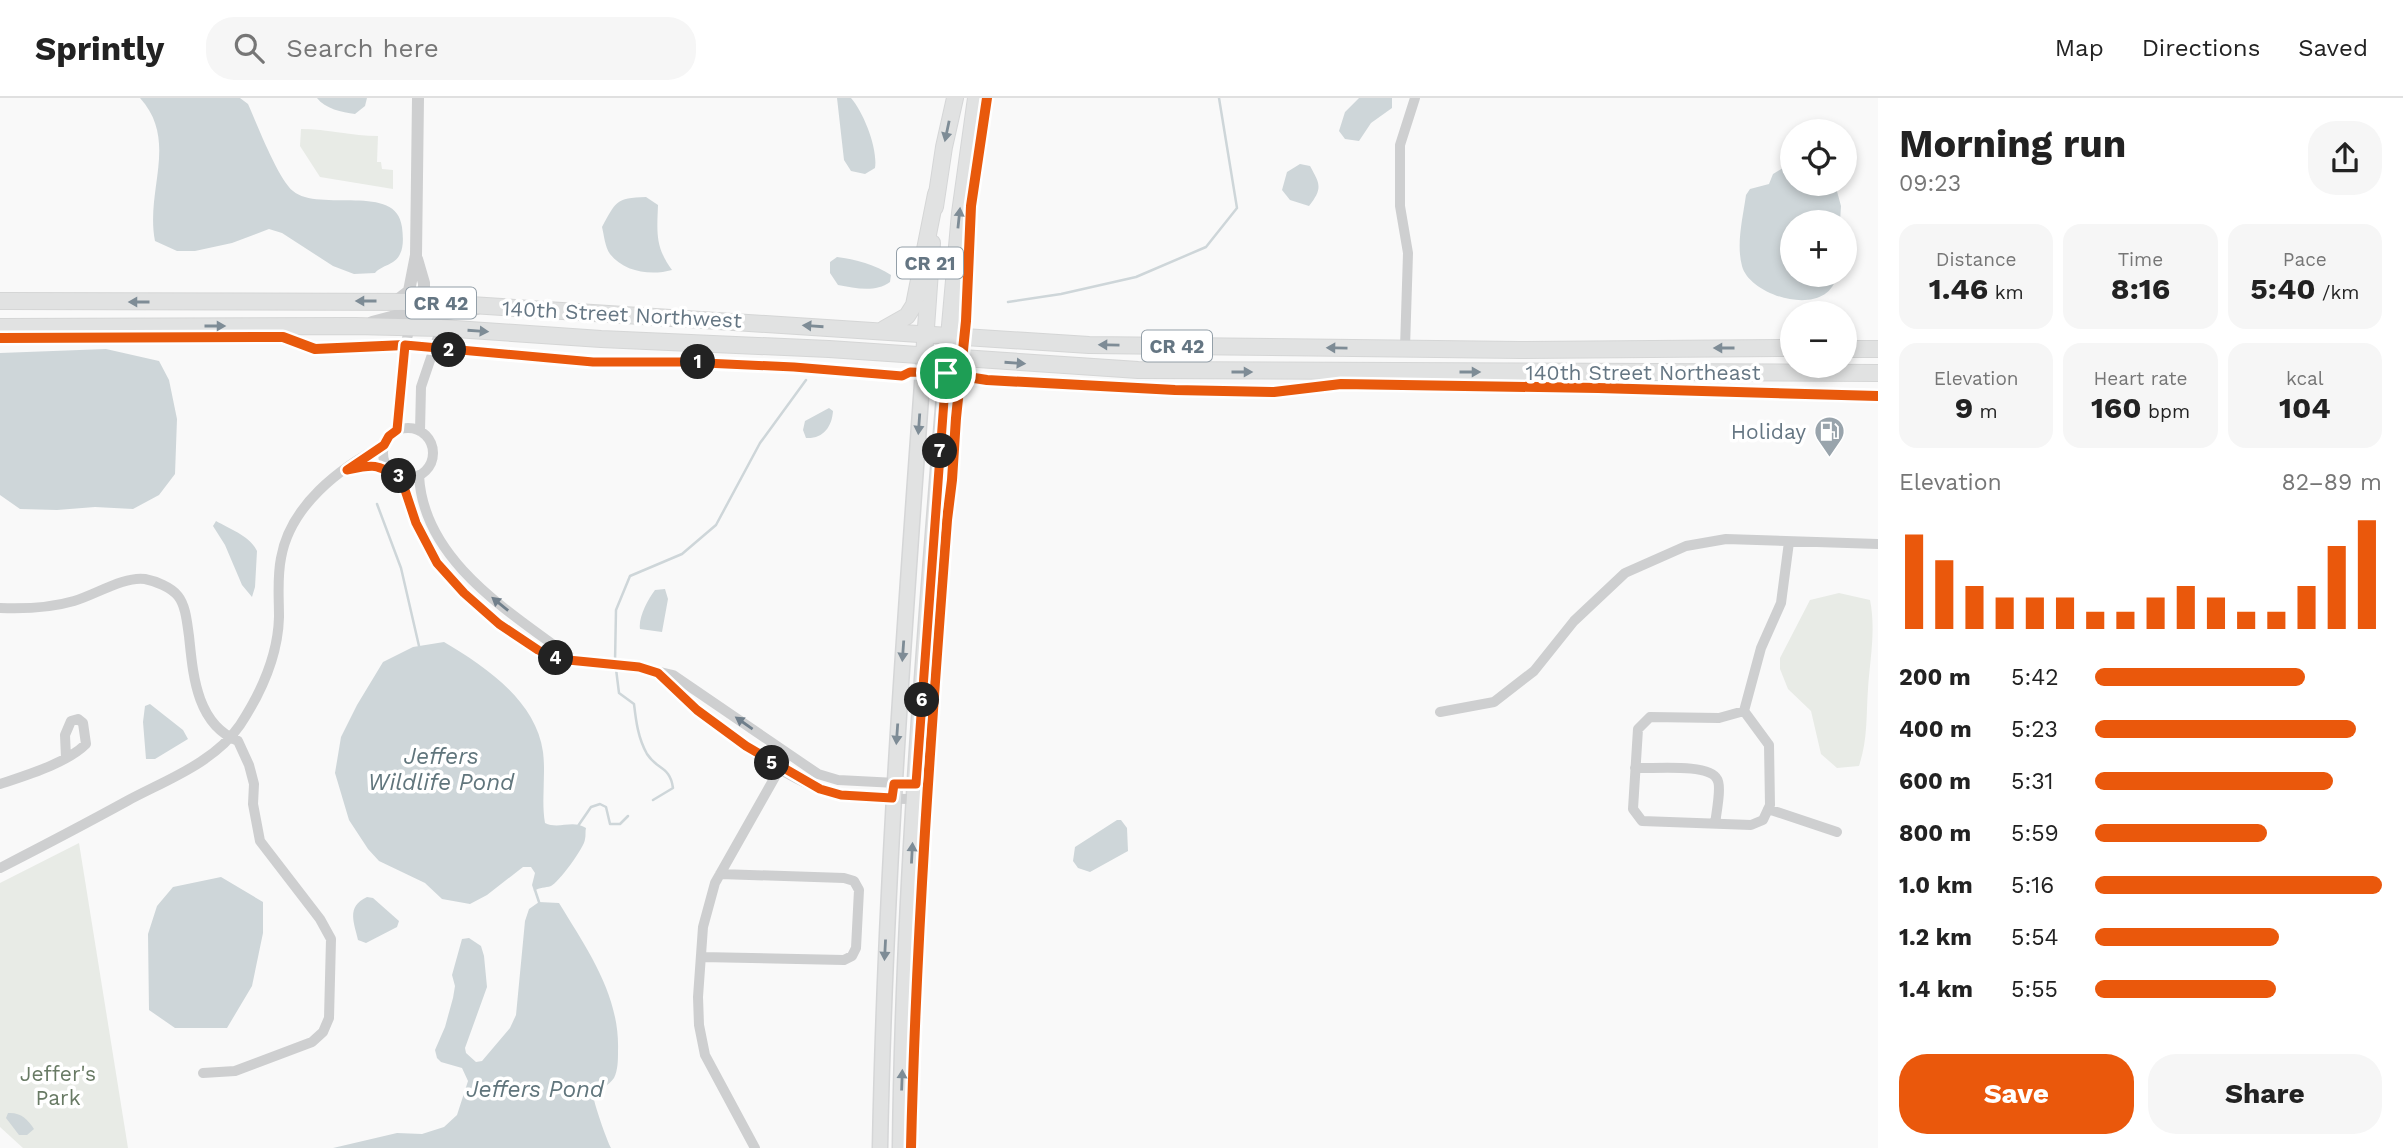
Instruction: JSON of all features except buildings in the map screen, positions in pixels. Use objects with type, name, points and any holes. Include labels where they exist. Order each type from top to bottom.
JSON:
[{"type":"main road","name":"CR 21","points":[[880,1148],[883,991],[893,791],[924,356],[936,194],[955,98]]},
{"type":"main road","name":"CR 21","points":[[900,1148],[915,792],[949,335],[960,213],[976,98]]},
{"type":"main road","points":[[881,330],[898,323],[914,305],[936,194]]},
{"type":"main road","name":"140th Street Northwest","points":[[0,302],[396,301],[949,335]]},
{"type":"main road","name":"140th Street Northwest","points":[[0,327],[441,328],[588,339],[829,349],[947,359]]},
{"type":"main road","name":"140th Street Northeast","points":[[949,335],[1089,345],[1780,348]]},
{"type":"main road","points":[[1857,349],[1878,349]]},
{"type":"main road","name":"140th Street Northeast","points":[[947,359],[1138,370],[1229,372],[1878,373]]},
{"type":"street","points":[[396,301],[409,291],[416,255],[418,98]]},
{"type":"street","points":[[1405,348],[1408,253],[1400,206],[1400,145],[1415,98]]},
{"type":"street","points":[[355,326],[410,312],[424,302],[424,283],[416,255]]},
{"type":"street","points":[[397,430],[405,345],[410,328],[423,319],[496,306]]},
{"type":"street","points":[[419,431],[421,387],[441,328]]},
{"type":"street","points":[[0,868],[177,776],[212,754],[239,727],[270,670],[279,619],[277,583],[281,556],[294,521],[320,488],[384,445],[389,436],[397,430],[404,428],[419,431],[430,442],[433,457],[425,471],[419,475],[401,478]]},
{"type":"street","points":[[384,445],[384,462],[389,470]]},
{"type":"street","points":[[347,470],[370,465],[389,470],[401,478],[416,523],[437,563],[464,593],[499,624],[538,650],[558,659],[639,667],[673,674],[818,774],[893,791],[915,792]]},
{"type":"street","points":[[419,475],[420,491],[427,515],[449,554],[472,581],[574,660]]},
{"type":"street","points":[[1440,712],[1494,702],[1534,671],[1574,621],[1625,573],[1686,546],[1726,540],[1878,544]]},
{"type":"street","points":[[1744,711],[1761,648],[1781,603],[1789,542]]},
{"type":"street","points":[[0,608],[38,607],[73,601],[133,579],[146,579],[163,585],[178,596],[187,616],[198,698],[209,717],[228,737],[238,741],[249,765],[254,784],[255,824],[260,841],[320,919],[331,939],[331,998],[329,1018],[323,1032],[312,1042],[235,1071],[203,1073]]},
{"type":"street","points":[[658,673],[697,710],[781,768],[820,789],[841,795],[915,792]]},
{"type":"street","points":[[1744,711],[1769,745],[1768,809],[1763,820],[1751,825],[1642,821],[1633,809],[1638,729],[1650,717],[1719,718],[1744,711]]},
{"type":"street","points":[[754,1148],[705,1055],[699,1025],[701,957],[704,927],[715,883],[788,754]]},
{"type":"street","points":[[0,784],[66,758]]},
{"type":"street","points":[[1635,768],[1702,769],[1716,776],[1719,782],[1715,824]]},
{"type":"street","points":[[1768,809],[1838,832]]},
{"type":"street","points":[[701,957],[844,960],[852,956],[856,948],[859,890],[854,881],[844,878],[720,874]]},
{"type":"green space","points":[[301,129],[378,136],[377,162],[381,162],[382,169],[393,170],[393,189],[320,177],[300,146]]},
{"type":"green space","points":[[1839,593],[1870,600],[1873,633],[1862,756],[1859,766],[1837,768],[1821,754],[1811,711],[1788,689],[1780,669],[1780,658],[1810,600]]},
{"type":"green space","name":"Jeffer's Park","points":[[79,843],[128,1148],[23,1148],[0,1127],[0,883]]},
{"type":"water","points":[[140,98],[240,98],[248,104],[275,163],[293,191],[320,200],[355,200],[387,205],[397,213],[403,237],[398,258],[375,273],[354,274],[333,266],[282,233],[269,229],[232,243],[195,251],[177,251],[155,241],[153,222],[159,149],[151,114]]},
{"type":"water","points":[[317,98],[367,98],[365,106],[355,114],[329,107]]},
{"type":"water","points":[[837,98],[851,98],[869,132],[875,168],[865,174],[851,171],[844,160]]},
{"type":"water","points":[[1359,98],[1392,98],[1392,108],[1371,123],[1359,141],[1345,139],[1339,131],[1345,112]]},
{"type":"water","points":[[1300,164],[1310,166],[1318,182],[1318,190],[1309,206],[1290,200],[1282,190],[1287,172]]},
{"type":"water","points":[[1780,170],[1780,196],[1838,196],[1841,210],[1780,210],[1780,287],[1832,287],[1819,297],[1789,299],[1773,294],[1759,287],[1748,277],[1742,266],[1741,230],[1746,195],[1750,189],[1769,184],[1773,174]]},
{"type":"water","points":[[646,197],[658,205],[660,246],[672,270],[655,273],[630,269],[616,260],[607,248],[602,227],[614,207],[622,200]]},
{"type":"water","points":[[837,257],[879,268],[891,275],[890,282],[871,289],[838,285],[830,273],[830,262]]},
{"type":"water","points":[[106,349],[159,361],[169,380],[177,419],[175,474],[159,495],[133,509],[20,509],[0,495],[0,353]]},
{"type":"water","points":[[829,408],[833,411],[832,417],[825,431],[806,438],[803,430],[805,421]]},
{"type":"water","points":[[216,521],[245,537],[257,551],[252,597],[242,585],[225,545],[213,526]]},
{"type":"water","points":[[665,589],[668,599],[662,632],[640,629],[642,614],[649,598],[655,590]]},
{"type":"water","name":"Jeffers Wildlife Pond","points":[[444,642],[476,662],[506,687],[530,717],[543,752],[545,823],[576,824],[586,828],[581,849],[551,886],[534,891],[532,885],[535,873],[531,867],[523,867],[487,895],[470,904],[442,899],[425,883],[379,861],[349,820],[335,773],[341,737],[357,705],[383,662],[413,647]]},
{"type":"water","points":[[150,704],[183,730],[188,739],[155,759],[146,759],[143,722],[145,706]]},
{"type":"water","points":[[1121,820],[1127,828],[1128,851],[1090,872],[1078,868],[1073,861],[1075,847]]},
{"type":"water","points":[[221,877],[263,902],[263,933],[252,986],[227,1028],[175,1028],[149,1010],[148,934],[157,906],[173,887]]},
{"type":"water","points":[[367,897],[373,898],[399,921],[397,927],[366,943],[358,940],[353,916],[356,905]]},
{"type":"water","name":"Jeffers Pond","points":[[539,902],[559,903],[600,973],[614,1011],[618,1058],[616,1072],[610,1083],[593,1094],[611,1148],[333,1148],[397,1133],[422,1134],[444,1127],[457,1115],[468,1081],[462,1068],[441,1062],[435,1050],[453,998],[455,986],[452,975],[462,939],[469,938],[481,946],[484,956],[487,987],[465,1048],[466,1053],[476,1062],[482,1061],[510,1028],[516,1015],[525,921],[529,909]]},
{"type":"water","points":[[8,1113],[23,1117],[34,1129],[27,1135],[19,1135],[6,1118]]},
{"type":"waterway","points":[[1008,302],[1061,294],[1136,277],[1206,247],[1237,208],[1219,98]]},
{"type":"waterway","points":[[615,662],[616,610],[630,576],[682,554],[716,525],[760,443],[806,380]]},
{"type":"waterway","points":[[377,504],[401,568],[419,646]]},
{"type":"waterway","points":[[616,669],[619,693],[634,704],[644,748],[651,759],[669,776],[673,788],[653,800]]},
{"type":"waterway","points":[[578,826],[591,807],[600,804],[606,807],[610,824],[620,824],[628,816]]},
{"type":"waterway","points":[[535,890],[539,902]]},
{"type":"cycle path","points":[[911,1148],[920,912],[935,677],[966,321],[971,206],[987,98]]},
{"type":"cycle path","points":[[0,338],[283,337],[315,349],[405,345],[593,362],[683,362],[794,367],[902,376],[910,372],[936,372],[987,380],[1175,390],[1274,392],[1341,384],[1878,396]]},
{"type":"place","name":"Holiday","points":[[1829,458]]},
{"type":"route","points":[[405,345],[593,362],[683,362],[794,367],[902,376],[910,372],[946,373],[916,784],[894,784],[892,798],[841,795],[820,789],[746,746],[697,710],[658,673],[639,667],[558,659],[538,650],[499,624],[464,593],[437,563],[416,523],[401,478],[382,466],[370,465],[347,470],[384,445],[389,436],[397,430],[405,345]]}]
